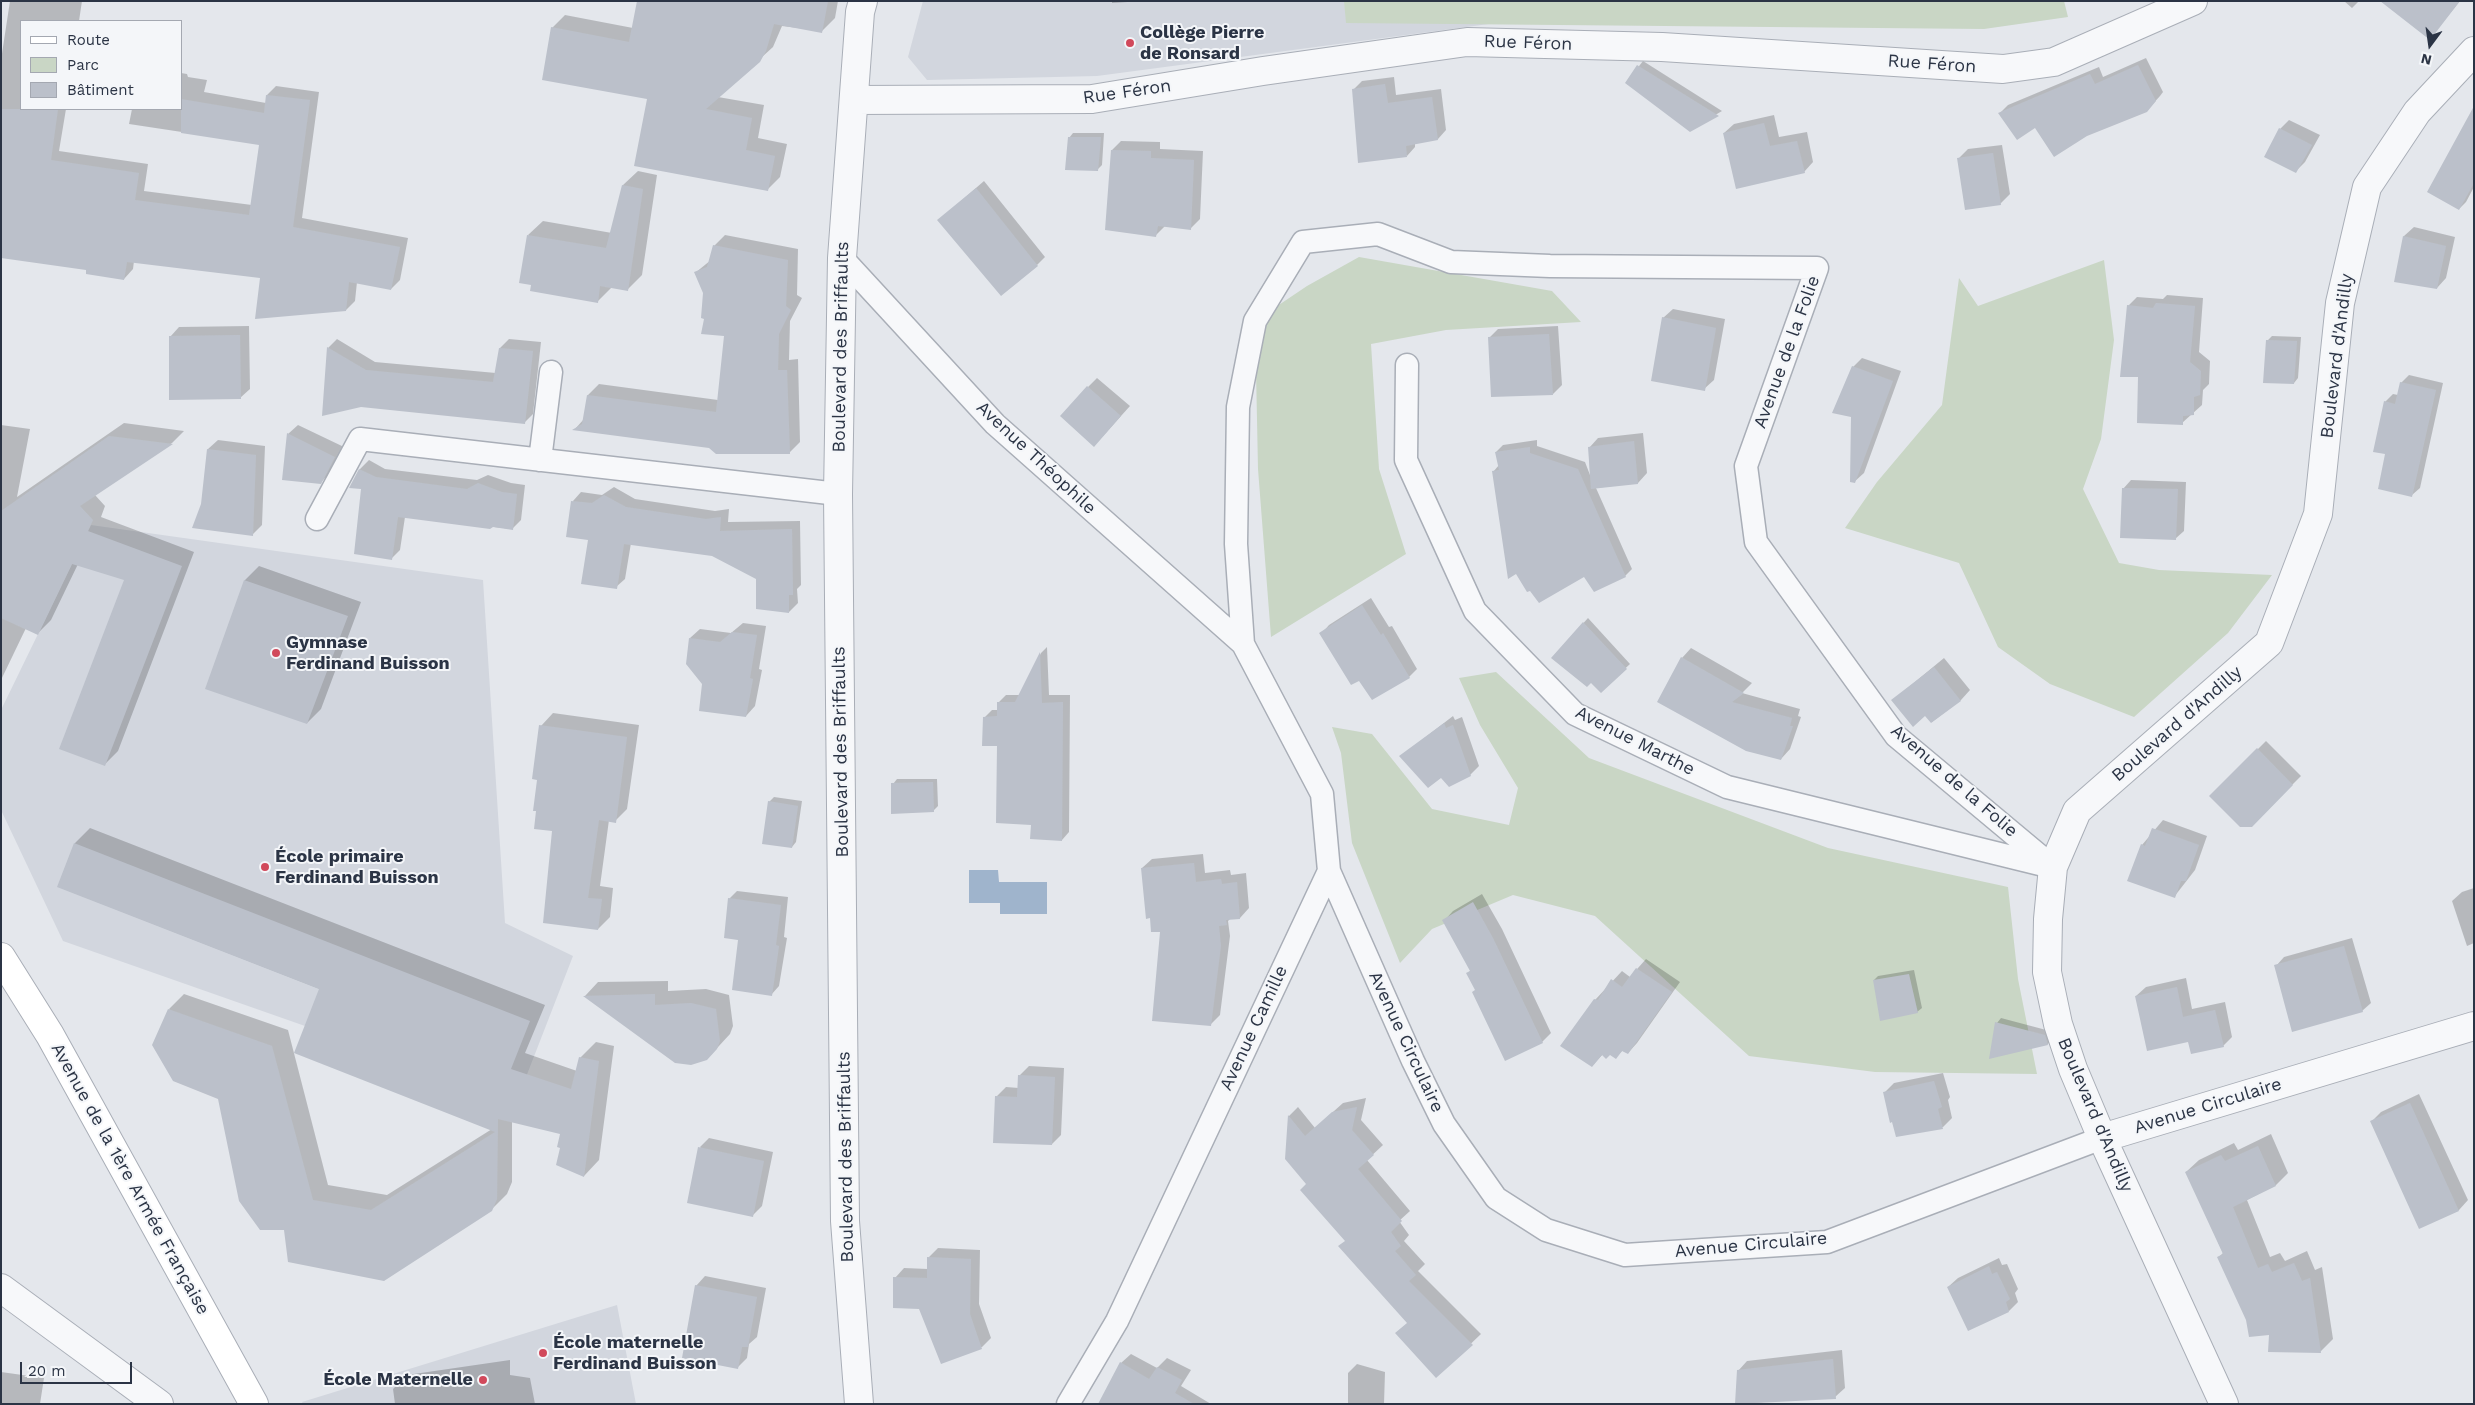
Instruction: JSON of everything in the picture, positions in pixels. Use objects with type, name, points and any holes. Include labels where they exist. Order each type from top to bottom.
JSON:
[{"type":"main road","name":"Avenue de la 1ère Armée Française","points":[[1,957],[50,1035],[254,1404]]},
{"type":"street","name":"Boulevard des Briffaults","points":[[860,1404],[845,1221],[838,494],[842,258],[860,12],[863,1]]},
{"type":"street","name":"Rue Féron","points":[[854,100],[1092,99],[1263,71],[1467,42],[1662,47],[2003,69],[2054,62],[2193,1]]},
{"type":"street","name":"Boulevard d'Andilly","points":[[2224,1404],[2072,1069],[2058,1024],[2047,972],[2048,919],[2053,867],[2077,811],[2269,643],[2318,514],[2340,303],[2367,187],[2417,112],[2474,51]]},
{"type":"street","name":"Avenue Circulaire","points":[[2102,1138],[2474,1026]]},
{"type":"street","points":[[1,1288],[159,1404]]},
{"type":"lane","name":"Avenue de la Folie","points":[[1243,644],[1236,544],[1238,407],[1255,321],[1303,242],[1378,234],[1451,262],[1550,266],[1817,268],[1746,466],[1756,542],[1896,736],[2053,867]]},
{"type":"lane","name":"Avenue Théophile","points":[[842,258],[995,424],[1243,644]]},
{"type":"lane","name":"Avenue Marthe","points":[[1407,365],[1406,460],[1475,611],[1575,714],[1727,787],[2053,867]]},
{"type":"lane","points":[[540,460],[551,372]]},
{"type":"lane","points":[[317,518],[360,439],[838,494]]},
{"type":"lane","points":[[1243,644],[1322,794],[1329,871]]},
{"type":"lane","name":"Avenue Circulaire","points":[[1329,871],[1413,1062],[1444,1124],[1496,1198],[1546,1230],[1625,1255],[1827,1242],[2102,1138]]},
{"type":"lane","name":"Avenue Camille","points":[[1068,1404],[1117,1321],[1329,871]]},
{"type":"shaded area","name":"Collège Pierre de Ronsard","points":[[923,1],[1891,1],[1489,24],[1097,76],[927,80],[908,57]]},
{"type":"shaded area","name":"École primaire Ferdinand Buisson","points":[[91,525],[483,580],[505,923],[573,956],[514,1108],[305,1026],[63,941],[1,810],[1,710]]},
{"type":"shaded area","name":"École maternelle Ferdinand Buisson","points":[[617,1305],[636,1404],[303,1404],[302,1402]]},
{"type":"green space","points":[[1344,1],[2064,1],[2068,17],[1984,29],[1346,23]]},
{"type":"green space","points":[[1359,257],[1552,291],[1581,322],[1446,330],[1371,344],[1379,469],[1406,554],[1271,637],[1258,469],[1255,321],[1307,286]]},
{"type":"green space","points":[[2104,260],[2114,340],[2101,439],[2083,489],[2119,563],[2159,570],[2272,575],[2228,633],[2134,717],[2050,684],[1998,647],[1959,563],[1845,528],[1877,482],[1942,405],[1959,278],[1978,306]]},
{"type":"green space","points":[[1496,672],[1589,758],[1828,848],[2008,887],[2018,979],[2037,1074],[1875,1072],[1749,1056],[1595,916],[1513,895],[1432,929],[1400,963],[1352,843],[1341,753],[1332,727],[1372,734],[1432,809],[1509,825],[1518,788],[1480,725],[1459,678]]},
{"type":"water","points":[[969,870],[998,870],[999,882],[1047,882],[1047,914],[1000,914],[1000,903],[969,903]]},
{"type":"building","points":[[637,1],[828,1],[822,33],[774,24],[766,51],[760,62],[706,109],[752,118],[746,150],[775,156],[768,191],[634,166],[647,99],[542,80],[551,27],[629,42]]},
{"type":"building","points":[[2380,1],[2460,1],[2430,40]]},
{"type":"building","points":[[1637,65],[1719,116],[1690,132],[1625,83]]},
{"type":"building","points":[[2138,65],[2156,101],[2147,112],[2087,136],[2054,157],[2035,128],[2017,140],[1998,113],[2090,74],[2095,84]]},
{"type":"building","points":[[1385,84],[1388,103],[1432,97],[1438,140],[1406,146],[1407,157],[1358,163],[1352,89]]},
{"type":"building","points":[[266,95],[310,100],[293,227],[400,247],[391,290],[349,282],[346,311],[255,319],[260,278],[127,262],[124,280],[86,274],[86,270],[1,258],[1,109],[58,110],[51,160],[139,173],[135,200],[249,215],[259,145],[181,133],[182,99],[264,113]]},
{"type":"building","points":[[2474,106],[2474,183],[2459,210],[2427,192]]},
{"type":"building","points":[[1764,123],[1770,146],[1797,141],[1805,173],[1736,189],[1723,133]]},
{"type":"building","points":[[2279,128],[2312,145],[2296,173],[2264,157]]},
{"type":"building","points":[[1068,137],[1101,137],[1098,171],[1065,170]]},
{"type":"building","points":[[1111,150],[1151,151],[1151,158],[1194,160],[1191,230],[1158,226],[1156,237],[1105,230]]},
{"type":"building","points":[[1993,153],[2001,205],[1965,210],[1957,158]]},
{"type":"building","points":[[622,185],[643,189],[628,291],[600,286],[598,303],[530,291],[531,285],[519,283],[527,235],[606,248]]},
{"type":"building","points":[[976,188],[1038,266],[1001,296],[937,220]]},
{"type":"building","points":[[2403,236],[2446,246],[2437,289],[2394,282]]},
{"type":"building","points":[[713,245],[788,260],[786,306],[791,310],[779,334],[778,370],[787,370],[790,454],[716,454],[709,448],[572,430],[582,424],[587,395],[716,412],[724,336],[701,334],[704,319],[701,318],[703,293],[694,272],[707,267]]},
{"type":"building","points":[[2156,303],[2195,306],[2190,362],[2201,371],[2200,395],[2194,397],[2194,415],[2183,416],[2183,425],[2137,423],[2138,377],[2120,377],[2127,305],[2153,308]]},
{"type":"building","points":[[1662,317],[1716,328],[1705,391],[1651,381]]},
{"type":"building","points":[[1549,334],[1553,395],[1491,397],[1488,337]]},
{"type":"building","points":[[240,335],[241,399],[169,400],[169,336]]},
{"type":"building","points":[[2266,340],[2297,341],[2294,384],[2263,383]]},
{"type":"building","points":[[327,347],[366,370],[493,382],[499,348],[533,351],[525,424],[361,407],[322,416]]},
{"type":"building","points":[[1852,366],[1893,381],[1855,483],[1850,482],[1851,417],[1832,413]]},
{"type":"building","points":[[2400,382],[2436,390],[2412,497],[2378,489],[2385,454],[2373,452],[2384,401],[2395,404]]},
{"type":"building","points":[[1087,386],[1121,416],[1094,447],[1060,416]]},
{"type":"building","points":[[287,433],[335,457],[321,484],[282,480]]},
{"type":"building","points":[[109,436],[173,444],[80,506],[93,520],[88,531],[182,566],[105,766],[59,749],[124,580],[72,564],[38,635],[1,618],[1,511]]},
{"type":"building","points":[[1634,441],[1638,484],[1591,489],[1588,447]]},
{"type":"building","points":[[1530,447],[1530,453],[1578,469],[1626,577],[1594,592],[1584,577],[1539,603],[1530,591],[1527,592],[1516,574],[1508,579],[1492,471],[1499,470],[1495,452]]},
{"type":"building","points":[[207,449],[256,455],[253,536],[192,528],[201,504]]},
{"type":"building","points":[[359,469],[376,477],[467,489],[478,483],[502,492],[517,494],[513,530],[493,527],[490,529],[398,517],[392,560],[354,554],[361,489],[349,488]]},
{"type":"building","points":[[2122,488],[2178,489],[2176,540],[2120,538]]},
{"type":"building","points":[[604,495],[626,507],[706,519],[721,517],[720,531],[792,529],[793,595],[789,595],[789,613],[756,609],[756,579],[712,556],[624,544],[617,589],[581,584],[588,540],[566,537],[571,501],[592,503]]},
{"type":"building","name":"Gymnase Ferdinand Buisson","points":[[244,580],[348,616],[307,724],[205,689]]},
{"type":"building","points":[[1362,605],[1381,635],[1383,633],[1410,678],[1372,700],[1359,681],[1351,685],[1319,633]]},
{"type":"building","points":[[1583,622],[1627,669],[1601,693],[1591,683],[1587,687],[1551,658]]},
{"type":"building","points":[[732,632],[757,635],[750,678],[753,679],[746,717],[699,711],[702,684],[686,664],[689,638],[720,642]]},
{"type":"building","points":[[1040,652],[1042,703],[1063,702],[1062,841],[1030,839],[1031,825],[996,823],[997,746],[982,746],[983,717],[997,716],[997,702],[1015,702]]},
{"type":"building","points":[[1681,657],[1744,693],[1732,702],[1792,718],[1790,726],[1793,726],[1781,760],[1746,751],[1657,702]]},
{"type":"building","points":[[1934,667],[1961,701],[1931,723],[1925,716],[1913,727],[1891,700]]},
{"type":"building","points":[[1444,723],[1446,728],[1453,725],[1471,776],[1449,787],[1441,778],[1428,788],[1399,756]]},
{"type":"building","points":[[539,725],[627,737],[616,823],[599,820],[588,898],[602,899],[598,930],[543,923],[552,831],[534,829],[536,811],[533,811],[537,780],[532,779]]},
{"type":"building","points":[[2257,748],[2293,785],[2252,827],[2240,827],[2209,796]]},
{"type":"building","points":[[933,782],[934,812],[891,814],[891,783]]},
{"type":"building","points":[[768,801],[798,806],[792,848],[762,844]]},
{"type":"building","points":[[2152,828],[2199,845],[2186,881],[2181,881],[2175,898],[2127,881],[2141,844],[2145,846]]},
{"type":"building","points":[[74,843],[530,1021],[511,1069],[571,1089],[579,1057],[599,1061],[584,1177],[556,1165],[560,1148],[557,1147],[560,1134],[498,1119],[497,1199],[492,1211],[384,1281],[288,1262],[284,1230],[260,1230],[239,1201],[218,1099],[173,1081],[152,1045],[168,1009],[272,1046],[313,1200],[371,1210],[495,1132],[294,1053],[319,989],[57,887]]},
{"type":"building","points":[[1194,863],[1196,882],[1221,879],[1222,884],[1237,882],[1240,919],[1226,920],[1227,925],[1219,926],[1221,946],[1211,1026],[1152,1021],[1160,932],[1151,932],[1150,918],[1146,919],[1141,868]]},
{"type":"building","points":[[728,898],[781,905],[776,945],[779,946],[772,996],[732,990],[738,940],[724,938]]},
{"type":"building","points":[[1473,902],[1493,938],[1543,1043],[1505,1061],[1472,992],[1475,990],[1466,973],[1470,971],[1442,920]]},
{"type":"building","points":[[2344,946],[2363,1012],[2292,1032],[2274,965]]},
{"type":"building","points":[[1636,968],[1672,992],[1628,1054],[1622,1051],[1616,1059],[1610,1055],[1606,1059],[1602,1055],[1592,1067],[1560,1046],[1594,999],[1598,1000],[1611,979],[1622,987]]},
{"type":"building","points":[[1909,974],[1918,1013],[1880,1021],[1873,980]]},
{"type":"building","points":[[2177,987],[2183,1017],[2215,1010],[2224,1047],[2191,1054],[2188,1042],[2147,1051],[2135,996]]},
{"type":"building","points":[[655,994],[655,1005],[691,1003],[716,1009],[720,1041],[717,1049],[707,1060],[691,1065],[675,1063],[583,996]]},
{"type":"building","points":[[1995,1022],[2045,1035],[2048,1045],[1989,1059]]},
{"type":"building","points":[[1018,1075],[1055,1077],[1052,1145],[993,1143],[995,1096],[1017,1097]]},
{"type":"building","points":[[1934,1081],[1942,1107],[1938,1109],[1943,1129],[1896,1137],[1892,1122],[1890,1123],[1883,1092]]},
{"type":"building","points":[[2410,1103],[2459,1211],[2419,1229],[2370,1121]]},
{"type":"building","points":[[1357,1107],[1352,1130],[1374,1155],[1358,1169],[1402,1221],[1391,1232],[1401,1246],[1395,1251],[1416,1275],[1409,1281],[1473,1345],[1436,1378],[1395,1333],[1407,1323],[1338,1246],[1345,1241],[1300,1190],[1306,1184],[1285,1159],[1288,1115],[1305,1136],[1332,1112]]},
{"type":"building","points":[[2258,1146],[2276,1186],[2233,1207],[2258,1268],[2268,1264],[2272,1272],[2294,1263],[2302,1281],[2310,1278],[2321,1353],[2268,1352],[2269,1335],[2249,1337],[2246,1320],[2217,1257],[2223,1254],[2185,1172],[2221,1155],[2225,1161]]},
{"type":"building","points":[[698,1147],[764,1161],[753,1217],[687,1203]]},
{"type":"building","points":[[927,1257],[971,1259],[970,1314],[982,1349],[941,1364],[919,1309],[893,1308],[893,1277],[927,1278]]},
{"type":"building","points":[[1989,1266],[1992,1274],[1997,1272],[2010,1299],[2006,1302],[2009,1312],[1968,1331],[1947,1287]]},
{"type":"building","points":[[695,1285],[757,1297],[748,1347],[742,1347],[738,1369],[682,1358]]},
{"type":"building","points":[[1833,1359],[1836,1399],[1735,1404],[1737,1370]]},
{"type":"building","points":[[1120,1362],[1149,1379],[1157,1367],[1182,1380],[1175,1393],[1194,1404],[1098,1404]]},
{"type":"place","name":"Collège Pierre de Ronsard","points":[[1130,43]]},
{"type":"place","name":"Gymnase Ferdinand Buisson","points":[[276,653]]},
{"type":"place","name":"École primaire Ferdinand Buisson","points":[[265,867]]},
{"type":"place","name":"École maternelle Ferdinand Buisson","points":[[543,1353]]},
{"type":"place","name":"École Maternelle","points":[[483,1380]]}]
